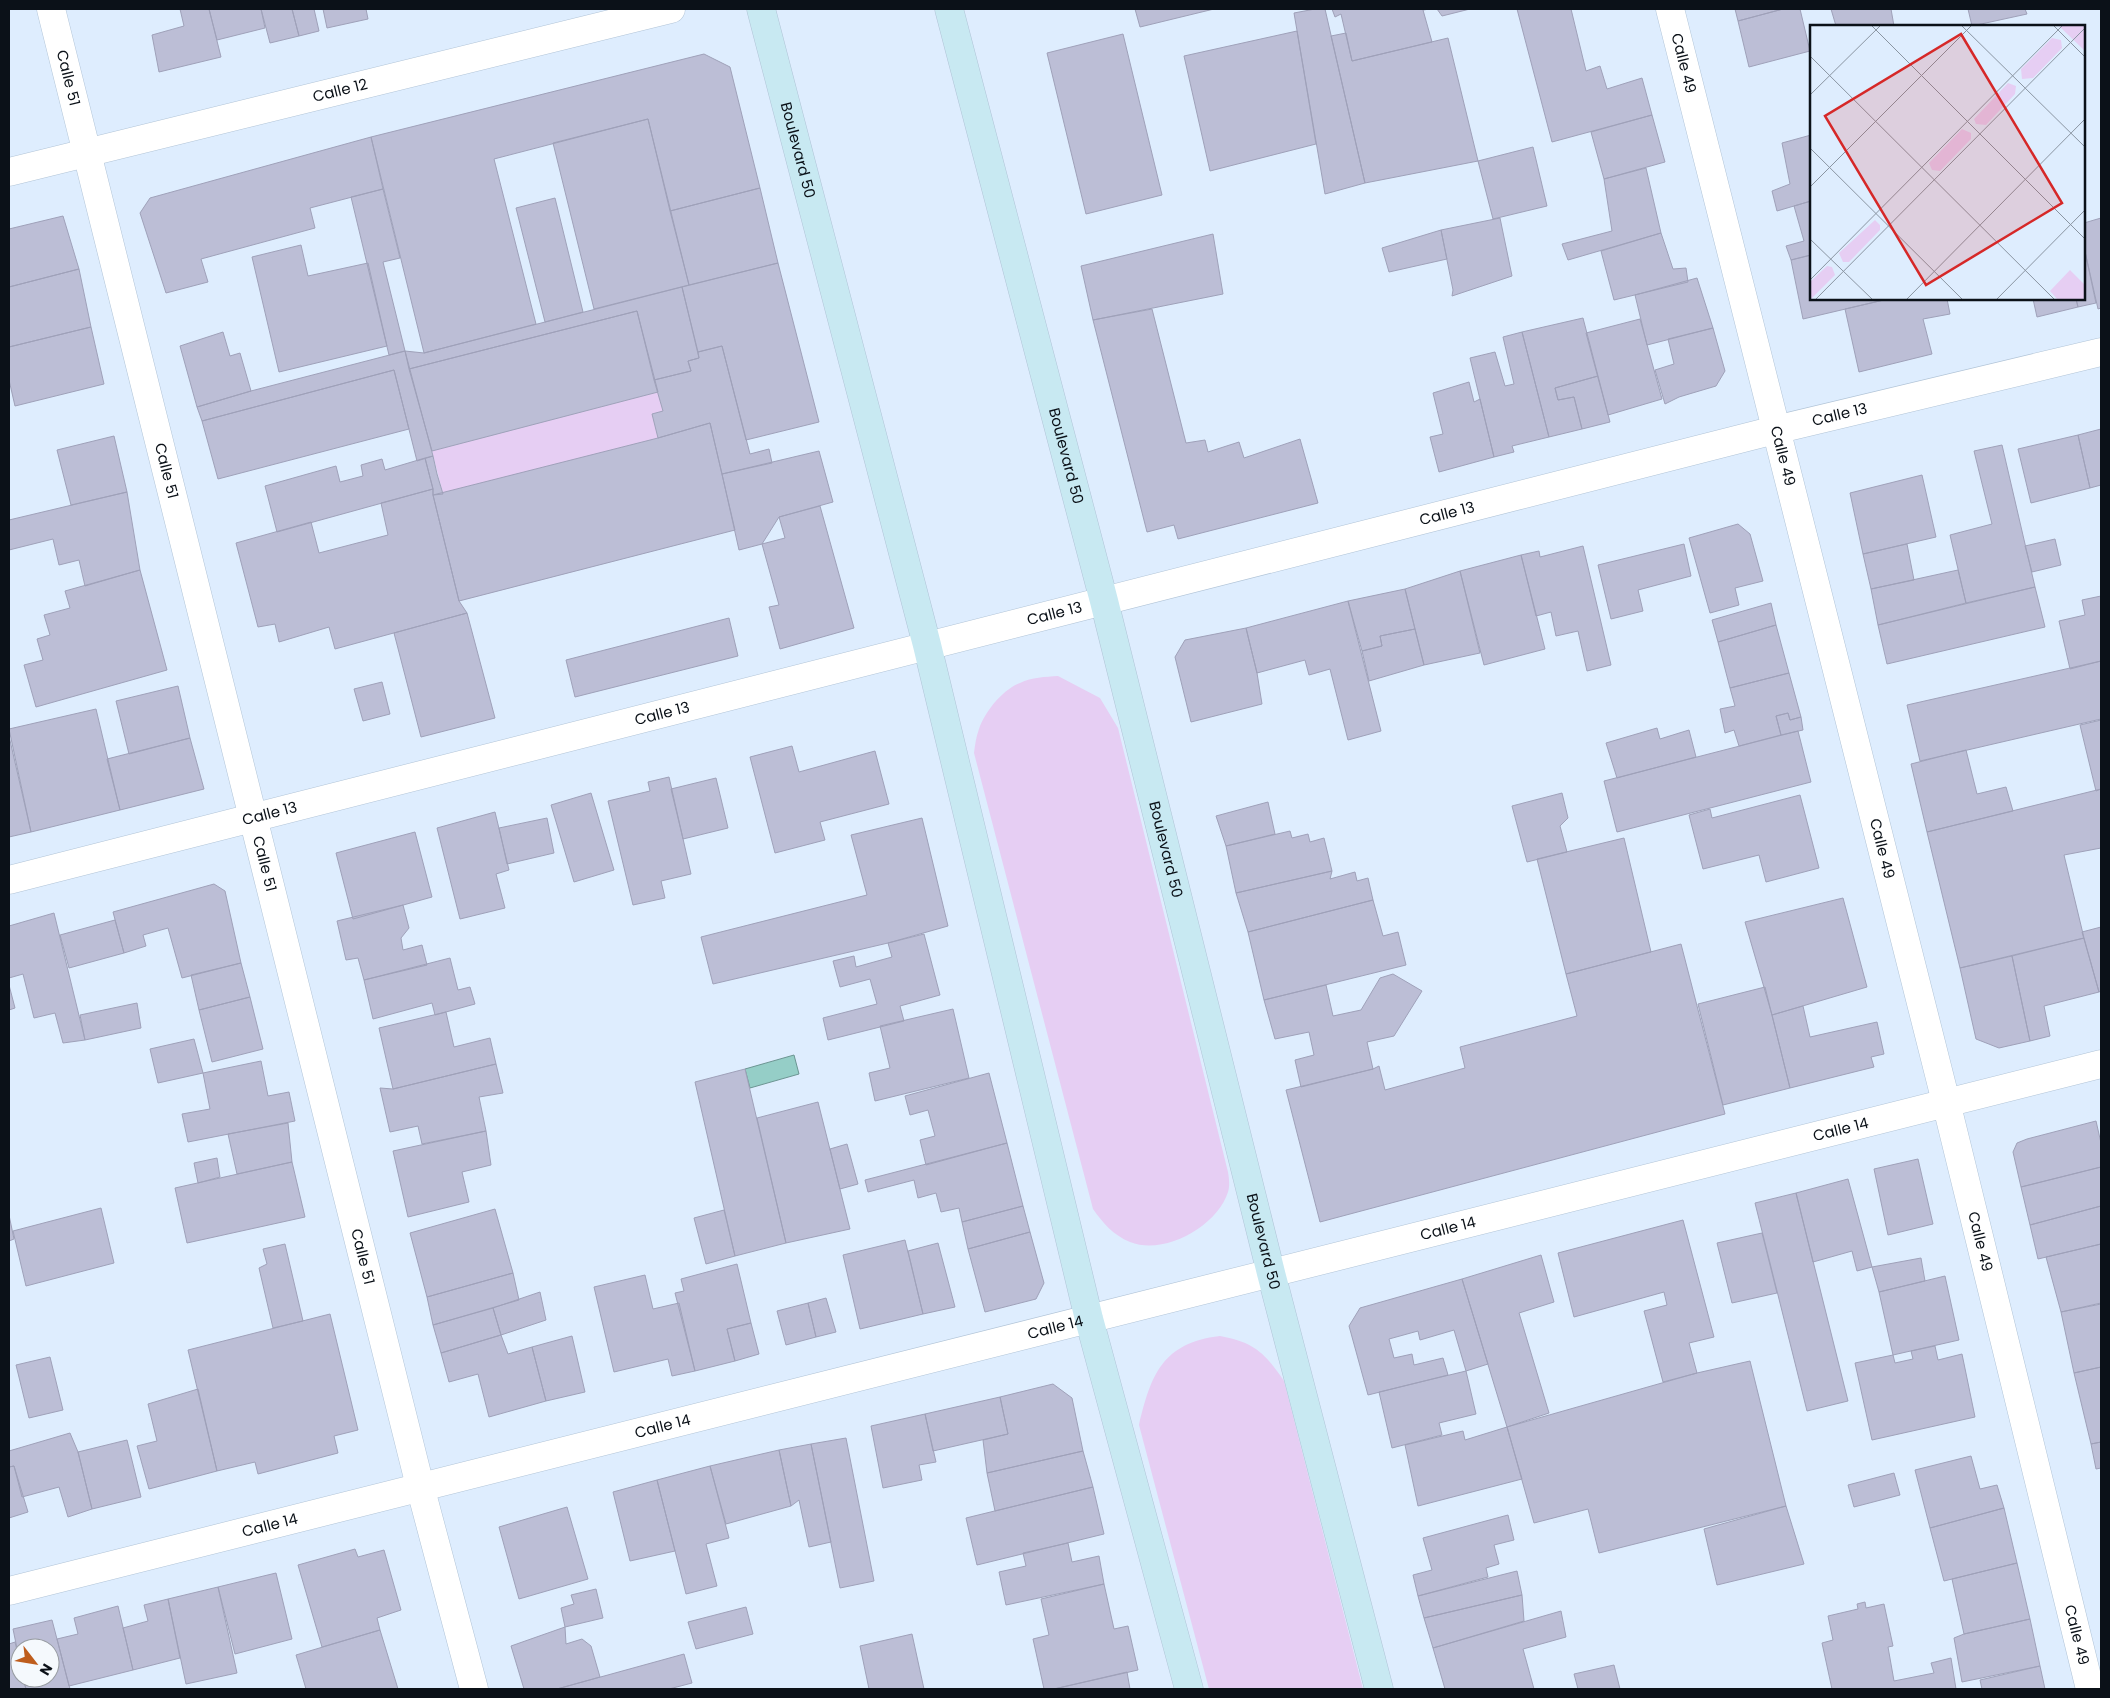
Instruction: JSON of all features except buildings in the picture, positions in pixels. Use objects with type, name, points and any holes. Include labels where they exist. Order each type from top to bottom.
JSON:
[{"type":"main road","name":"Boulevard 50","points":[[761,9],[927,645],[1089,1319],[1189,1689]]},
{"type":"main road","name":"Boulevard 50","points":[[948,9],[1104,601],[1271,1273],[1378,1689]]},
{"type":"street","name":"Calle 51","points":[[51,9],[420,1486],[474,1689]]},
{"type":"street","name":"Calle 12","points":[[9,172],[671,9]]},
{"type":"street","name":"Calle 49","points":[[1670,9],[1946,1102],[2090,1689]]},
{"type":"street","name":"Calle 13","points":[[9,880],[1775,430],[2101,352]]},
{"type":"street","name":"Calle 14","points":[[9,1591],[2101,1064]]},
{"type":"shaded area","points":[[658,392],[663,411],[652,414],[658,438],[443,494],[432,451]]},
{"type":"shaded area","points":[[1058,676],[1100,698],[1118,728],[1228,1172],[1228,1192],[1213,1216],[1188,1235],[1159,1245],[1144,1245],[1130,1242],[1118,1236],[1093,1209],[974,753],[977,735],[982,722],[1001,696],[1013,686],[1025,681]]},
{"type":"shaded area","points":[[794,1055],[799,1074],[750,1088],[745,1069]]},
{"type":"shaded area","points":[[1220,1336],[1242,1342],[1258,1350],[1271,1363],[1284,1381],[1363,1689],[1209,1689],[1139,1425],[1149,1391],[1162,1364],[1172,1354],[1185,1346],[1200,1340]]}]
